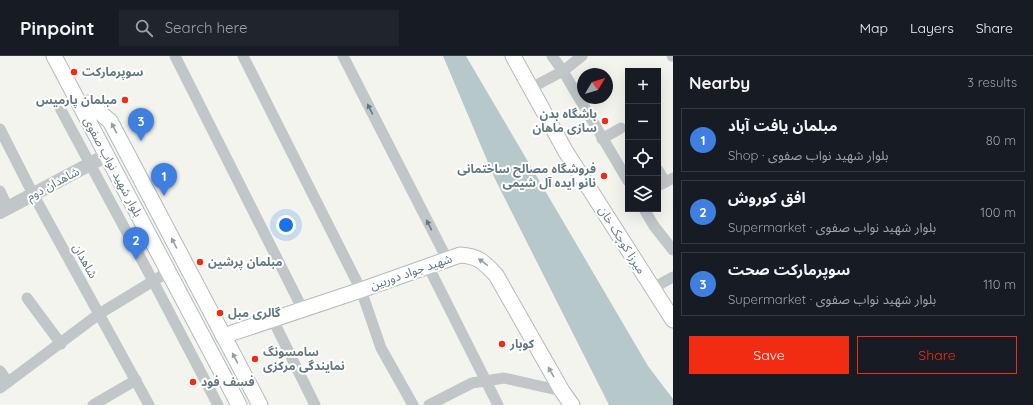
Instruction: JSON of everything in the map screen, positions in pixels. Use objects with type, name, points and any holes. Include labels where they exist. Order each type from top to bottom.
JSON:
[{"type":"main road","name":"بلوار شهید نواب صفوی","points":[[54,56],[239,405]]},
{"type":"main road","name":"بلوار شهید نواب صفوی","points":[[64,56],[247,405]]},
{"type":"main road","name":"میرزا کوچک خان","points":[[513,56],[566,152],[673,320]]},
{"type":"main road","points":[[88,103],[110,121],[260,405]]},
{"type":"main road","name":"شهید جواد دوربین","points":[[223,336],[303,310],[447,259],[460,255],[470,256],[484,262],[496,275],[562,391],[572,405]]},
{"type":"street","points":[[175,56],[303,310]]},
{"type":"street","points":[[243,56],[361,290],[381,348],[413,405]]},
{"type":"street","points":[[343,56],[447,259]]},
{"type":"street","points":[[552,56],[563,71],[625,176]]},
{"type":"street","points":[[531,88],[563,71],[582,56]]},
{"type":"street","points":[[61,110],[218,405]]},
{"type":"street","points":[[602,139],[621,128]]},
{"type":"street","name":"شاهدان","points":[[0,129],[33,194],[149,405]]},
{"type":"street","name":"شاهدان دوم","points":[[4,210],[89,164],[107,156]]},
{"type":"street","points":[[0,191],[4,210]]},
{"type":"street","points":[[646,212],[654,226],[673,250]]},
{"type":"street","points":[[428,266],[498,405]]},
{"type":"street","points":[[0,371],[4,385],[99,314],[168,272]]},
{"type":"street","points":[[652,288],[673,277]]},
{"type":"street","points":[[27,298],[60,344]]},
{"type":"street","points":[[273,320],[315,405]]},
{"type":"street","points":[[429,405],[472,383],[504,378],[562,391]]},
{"type":"street","points":[[93,405],[136,380]]},
{"type":"shaded area","points":[[443,56],[466,56],[648,366],[673,399],[673,405],[609,405],[495,179]]},
{"type":"place","name":"سوپرمارکت","points":[[74,72]]},
{"type":"place","name":"مبلمان پارمیس","points":[[125,100]]},
{"type":"place","name":"باشگاه بدن سازی ماهان","points":[[605,121]]},
{"type":"place","name":"سوپرمارکت صحت","points":[[141,141]]},
{"type":"place","name":"فروشگاه مصالح ساختمانی نانو ایده آل شیمی","points":[[604,176]]},
{"type":"place","name":"مبلمان یافت آباد","points":[[164,196]]},
{"type":"place","name":"افق کوروش","points":[[136,260]]},
{"type":"place","name":"مبلمان پرشین","points":[[200,262]]},
{"type":"place","name":"گالری مبل","points":[[220,313]]},
{"type":"place","name":"کوبار","points":[[502,344]]},
{"type":"place","name":"سامسونگ نمایندگی مرکزی","points":[[255,359]]},
{"type":"place","name":"فسف فود","points":[[193,382]]}]
